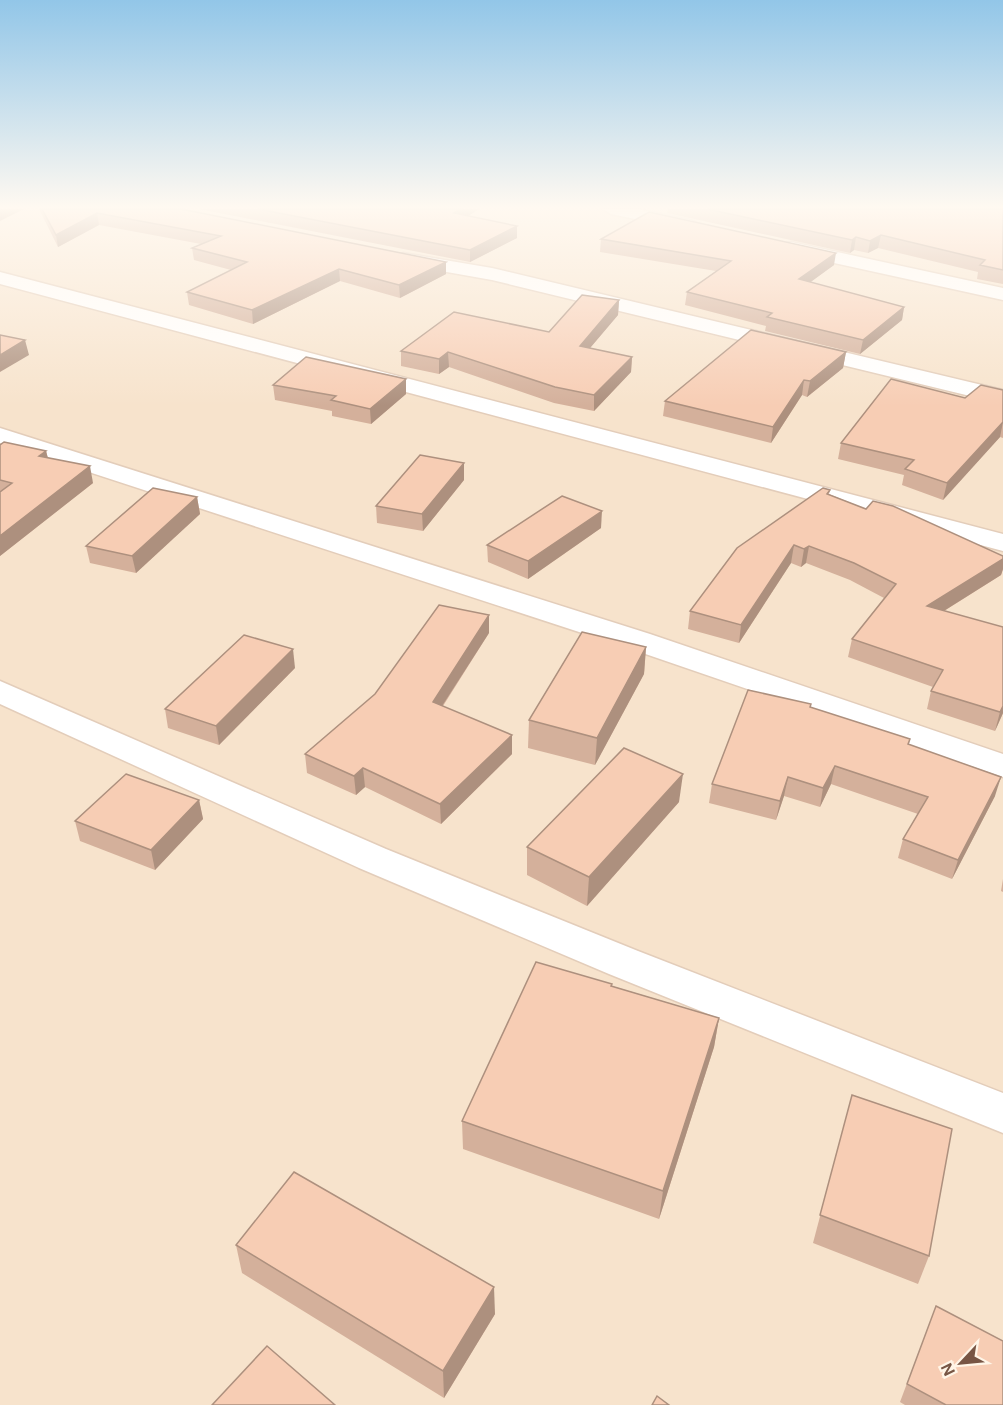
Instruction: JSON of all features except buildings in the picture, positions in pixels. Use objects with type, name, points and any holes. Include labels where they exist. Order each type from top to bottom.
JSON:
[{"type":"street","points":[[494,275],[1003,397]]},
{"type":"street","points":[[913,275],[1003,294]]},
{"type":"street","points":[[0,278],[1003,543]]},
{"type":"street","points":[[0,435],[639,641],[1003,766]]},
{"type":"street","points":[[0,692],[137,757],[607,957],[1003,1113]]},
{"type":"shaded area","points":[[0,275],[1003,275],[1003,1405],[0,1405]]}]
